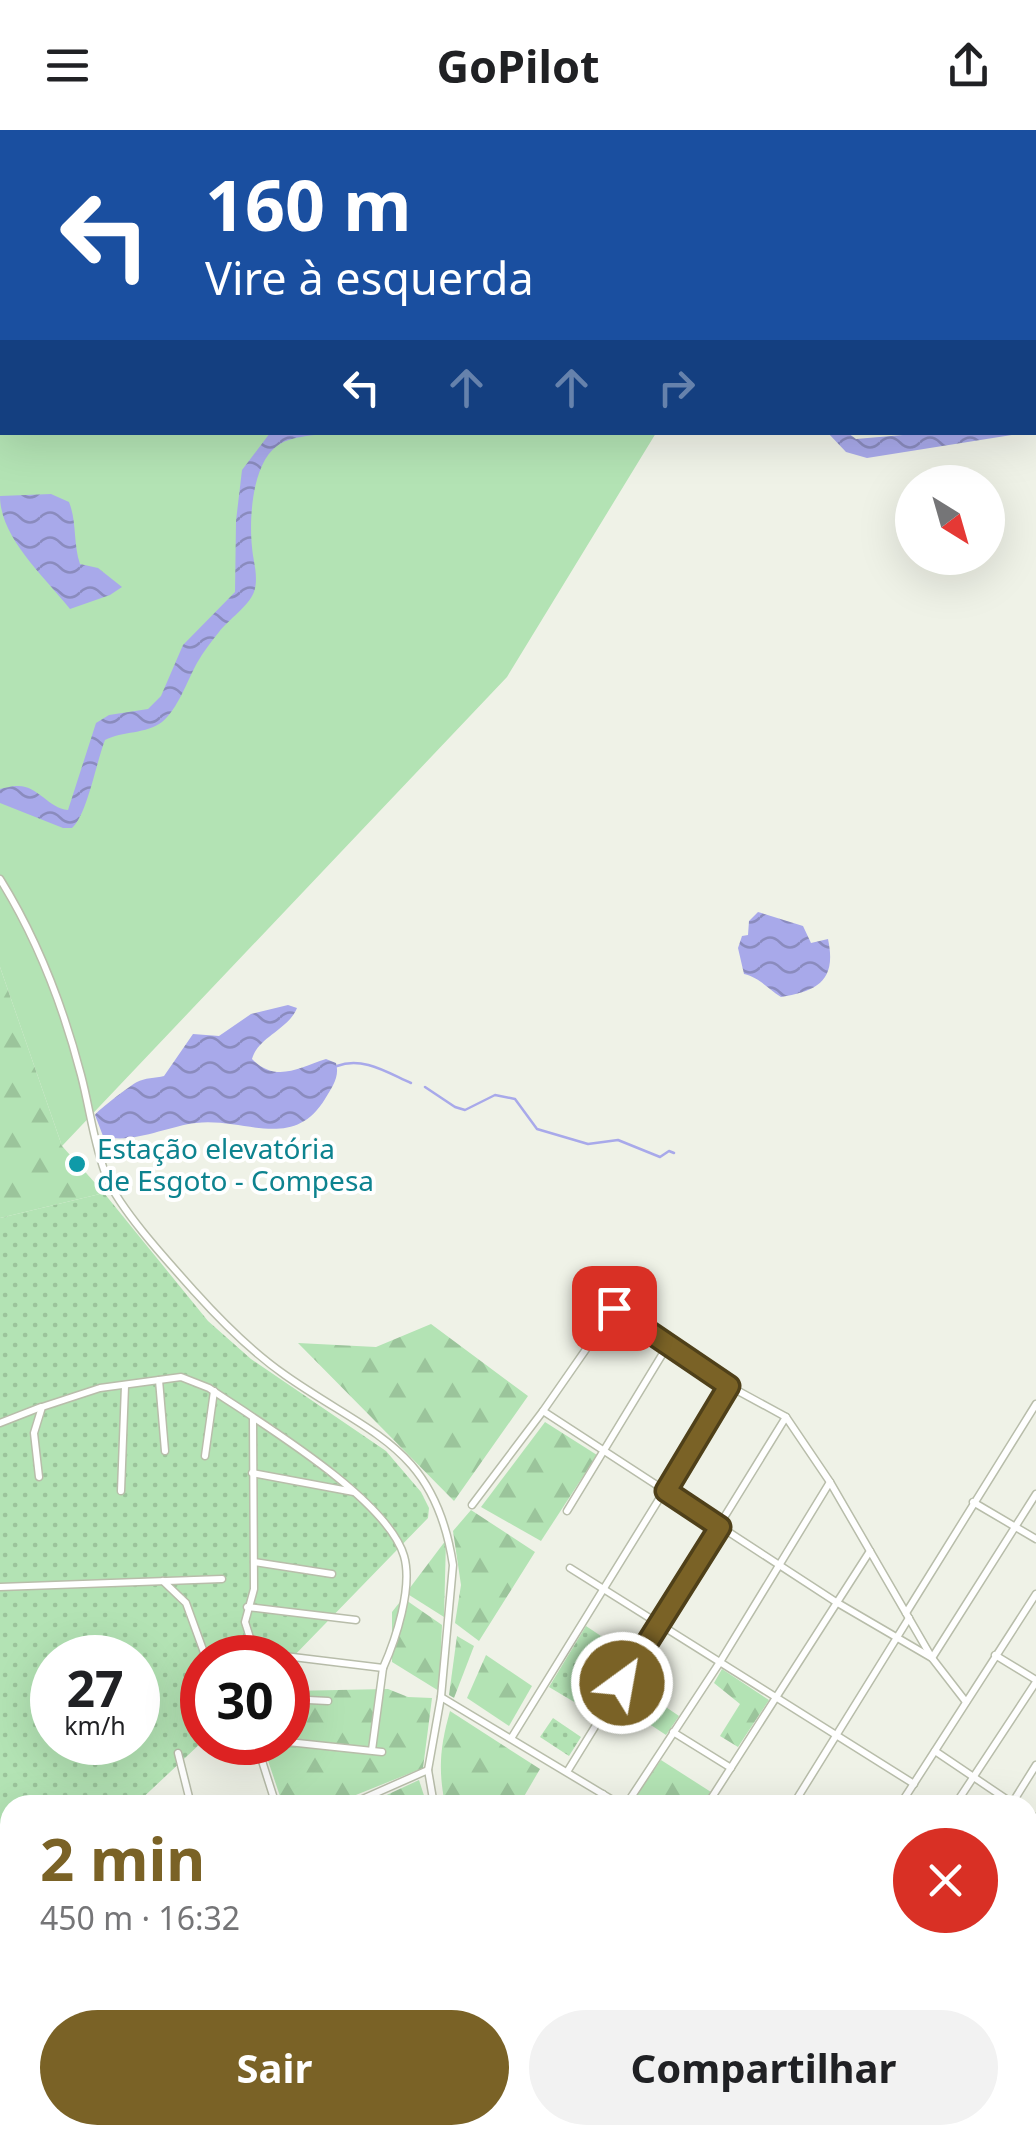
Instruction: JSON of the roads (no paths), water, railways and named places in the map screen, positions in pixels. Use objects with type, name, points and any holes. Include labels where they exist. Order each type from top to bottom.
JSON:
[{"type":"street","points":[[0,878],[57,996],[76,1055],[101,1160],[114,1192],[217,1315],[281,1372],[391,1442],[430,1493],[453,1565],[442,1697],[428,1770],[432,1795]]},
{"type":"street","points":[[472,1505],[543,1412],[614,1308],[729,1386],[786,1417],[830,1482],[932,1658],[966,1702]]},
{"type":"street","points":[[566,1512],[668,1345]]},
{"type":"street","points":[[0,1423],[100,1388],[181,1377],[214,1392],[254,1418],[356,1493],[392,1533],[404,1556],[406,1578],[396,1638],[383,1668],[372,1750]]},
{"type":"street","points":[[160,1380],[165,1451]]},
{"type":"street","points":[[121,1491],[125,1386]]},
{"type":"street","points":[[512,1737],[729,1386]]},
{"type":"street","points":[[205,1456],[214,1392]]},
{"type":"street","points":[[799,1795],[897,1638],[973,1502],[1036,1404]]},
{"type":"street","points":[[39,1477],[34,1433],[42,1407]]},
{"type":"street","points":[[543,1412],[836,1602],[932,1658]]},
{"type":"street","points":[[567,1772],[786,1417]]},
{"type":"street","points":[[247,1635],[244,1622],[254,1589],[254,1418]]},
{"type":"street","points":[[252,1473],[356,1493]]},
{"type":"street","points":[[630,1795],[720,1662],[830,1482]]},
{"type":"street","points":[[932,1658],[1036,1494]]},
{"type":"street","points":[[973,1502],[1036,1539]]},
{"type":"street","points":[[714,1795],[870,1552]]},
{"type":"street","points":[[254,1562],[332,1574]]},
{"type":"street","points":[[570,1568],[914,1784]]},
{"type":"street","points":[[0,1587],[222,1578]]},
{"type":"street","points":[[162,1580],[186,1603],[198,1635]]},
{"type":"street","points":[[907,1795],[1036,1594]]},
{"type":"street","points":[[248,1607],[356,1620]]},
{"type":"street","points":[[961,1795],[1036,1681],[995,1656]]},
{"type":"street","points":[[310,1661],[383,1668]]},
{"type":"street","points":[[442,1697],[603,1794]]},
{"type":"street","points":[[310,1700],[328,1701]]},
{"type":"street","points":[[673,1732],[732,1768]]},
{"type":"street","points":[[310,1744],[382,1752]]},
{"type":"street","points":[[936,1752],[1000,1795]]},
{"type":"street","points":[[178,1753],[188,1795]]},
{"type":"street","points":[[263,1765],[273,1795]]},
{"type":"street","points":[[1018,1795],[1036,1765]]},
{"type":"street","points":[[372,1795],[428,1770]]},
{"type":"water","points":[[268,435],[315,435],[282,443],[262,465],[252,507],[254,592],[204,651],[173,710],[156,726],[105,740],[87,801],[72,828],[0,803],[0,789],[23,786],[68,810],[96,723],[109,715],[148,709],[161,696],[183,645],[235,592],[236,521],[242,470]]},
{"type":"water","points":[[830,435],[851,435],[856,439],[1011,435],[867,458],[846,452]]},
{"type":"water","points":[[51,494],[69,502],[80,564],[98,568],[122,587],[70,609],[26,556],[7,527],[0,496]]},
{"type":"water","points":[[758,912],[803,926],[811,943],[828,939],[830,965],[821,982],[781,997],[744,974],[738,948],[742,936],[748,935],[749,921]]},
{"type":"water","points":[[288,1005],[297,1008],[293,1016],[260,1045],[252,1059],[279,1072],[326,1059],[336,1063],[335,1082],[312,1115],[283,1128],[214,1122],[137,1137],[103,1136],[95,1115],[137,1082],[164,1076],[193,1034],[219,1036],[251,1014]]},
{"type":"waterway","points":[[337,1066],[366,1064],[411,1083]]},
{"type":"waterway","points":[[425,1087],[465,1110],[495,1095],[515,1099],[537,1129],[588,1144],[618,1140],[660,1157],[669,1151],[674,1153]]},
{"type":"place","name":"Estação elevatória de Esgoto - Compesa","points":[[77,1164]]}]
